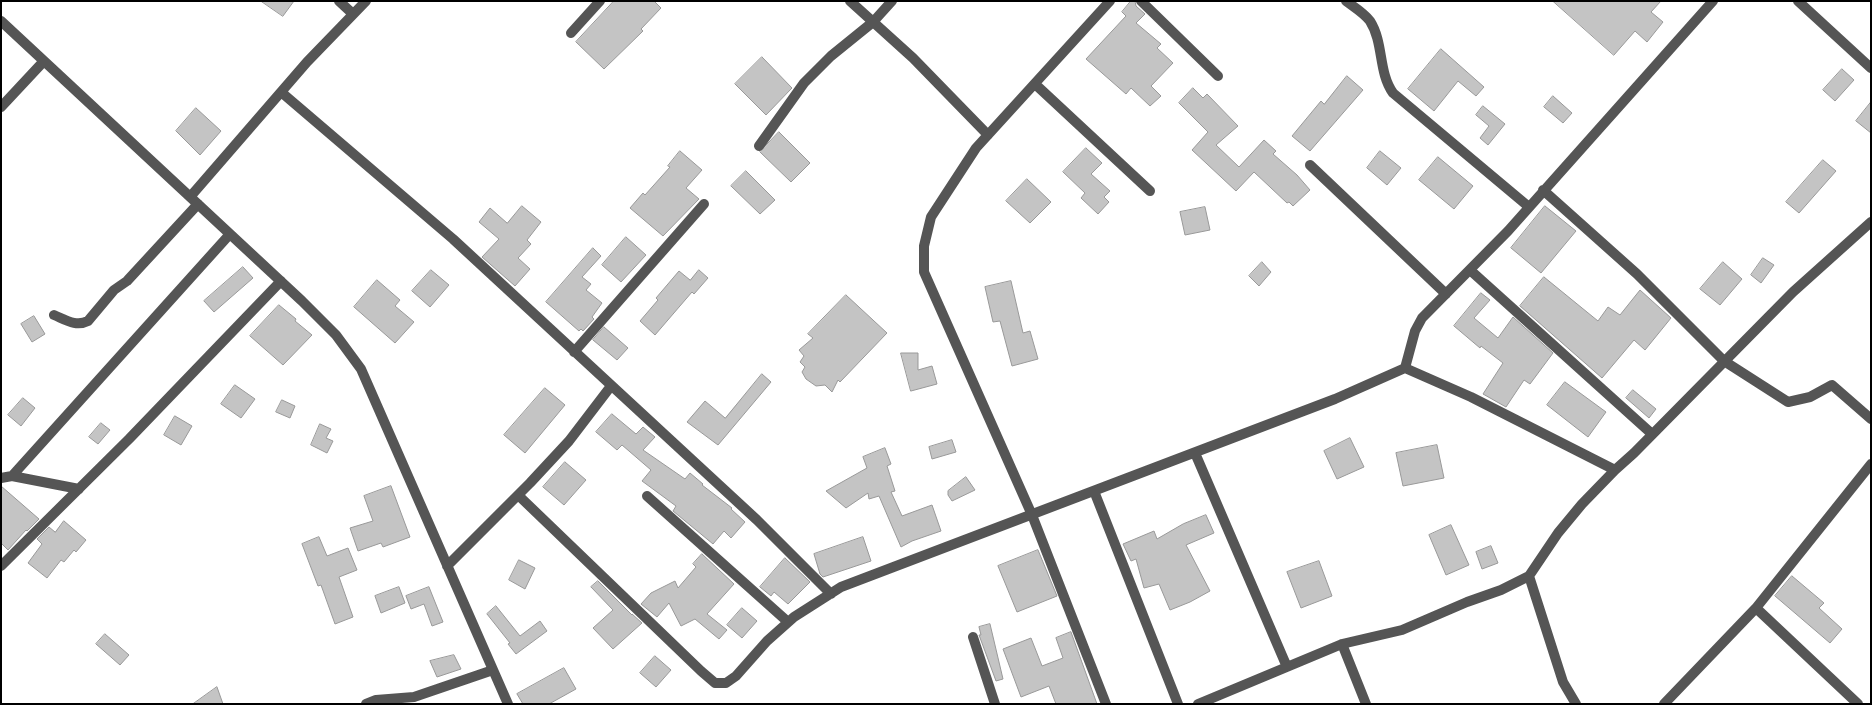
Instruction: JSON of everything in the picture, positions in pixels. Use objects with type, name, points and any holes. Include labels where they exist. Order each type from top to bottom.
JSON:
[{"type":"street","points":[[338,1],[353,14]]},
{"type":"street","points":[[190,197],[307,62],[366,1]]},
{"type":"street","points":[[571,33],[600,1]]},
{"type":"street","points":[[850,1],[914,58],[988,135]]},
{"type":"street","points":[[759,146],[804,83],[831,56],[873,22],[892,1]]},
{"type":"street","points":[[1106,704],[1032,515],[924,272],[924,246],[930,217],[976,148],[1110,1]]},
{"type":"street","points":[[1141,1],[1218,76]]},
{"type":"street","points":[[1346,1],[1361,12],[1374,29],[1385,78],[1393,93],[1529,207]]},
{"type":"street","points":[[1405,368],[1415,332],[1422,318],[1470,270],[1529,207],[1713,1]]},
{"type":"street","points":[[1798,1],[1871,68]]},
{"type":"street","points":[[1,21],[280,281],[336,335],[362,369],[508,704]]},
{"type":"street","points":[[1,107],[44,60]]},
{"type":"street","points":[[1035,84],[1150,191]]},
{"type":"street","points":[[281,92],[454,239],[574,352],[757,520],[831,594]]},
{"type":"street","points":[[1310,165],[1446,294]]},
{"type":"street","points":[[1543,190],[1638,274],[1724,361],[1788,402],[1810,397],[1832,386],[1871,419]]},
{"type":"street","points":[[54,315],[74,324],[88,321],[114,290],[127,281],[198,204]]},
{"type":"street","points":[[574,352],[704,204]]},
{"type":"street","points":[[1198,704],[1342,644],[1402,630],[1467,602],[1501,590],[1529,576],[1558,533],[1582,504],[1793,292],[1871,222]]},
{"type":"street","points":[[12,476],[230,234]]},
{"type":"street","points":[[1470,270],[1652,434]]},
{"type":"street","points":[[1,566],[129,439],[280,281]]},
{"type":"street","points":[[518,495],[715,683],[726,683],[736,676],[767,641],[788,622],[841,587],[1335,399],[1405,368],[1471,397],[1615,470]]},
{"type":"street","points":[[447,566],[518,495],[569,441],[611,386]]},
{"type":"street","points":[[1195,453],[1287,667]]},
{"type":"street","points":[[1664,704],[1756,608],[1871,464]]},
{"type":"street","points":[[1,478],[12,476],[79,489]]},
{"type":"street","points":[[1094,492],[1178,704]]},
{"type":"street","points":[[647,496],[788,622]]},
{"type":"street","points":[[1529,576],[1563,682],[1576,704]]},
{"type":"street","points":[[1756,608],[1858,704]]},
{"type":"street","points":[[973,637],[995,704]]},
{"type":"street","points":[[1342,644],[1366,704]]},
{"type":"street","points":[[366,704],[376,700],[414,696],[493,670]]},
{"type":"building","points":[[261,1],[294,1],[283,16]]},
{"type":"building","points":[[614,1],[654,1],[661,8],[641,29],[643,31],[604,69],[576,42]]},
{"type":"building","points":[[1131,1],[1135,1],[1136,6],[1145,14],[1136,23],[1161,44],[1157,48],[1173,63],[1151,86],[1161,96],[1150,106],[1131,88],[1126,94],[1086,59],[1126,16],[1122,12]]},
{"type":"building","points":[[1553,1],[1661,1],[1651,12],[1663,22],[1647,42],[1635,31],[1614,55]]},
{"type":"building","points":[[1441,49],[1484,87],[1476,96],[1458,81],[1434,111],[1408,89]]},
{"type":"building","points":[[762,57],[792,88],[766,115],[735,84]]},
{"type":"building","points":[[1842,69],[1854,80],[1835,101],[1823,90]]},
{"type":"building","points":[[1347,76],[1363,90],[1310,151],[1292,136],[1321,101],[1324,104]]},
{"type":"building","points":[[1193,88],[1203,98],[1207,94],[1238,126],[1216,145],[1239,167],[1264,140],[1276,151],[1273,154],[1297,175],[1310,190],[1293,206],[1289,202],[1287,203],[1254,172],[1236,191],[1192,150],[1208,132],[1179,103]]},
{"type":"building","points":[[1553,96],[1572,113],[1563,123],[1544,107]]},
{"type":"building","points":[[1871,102],[1871,133],[1856,121]]},
{"type":"building","points":[[1483,106],[1505,124],[1488,145],[1480,138],[1489,126],[1476,115]]},
{"type":"building","points":[[196,108],[221,131],[200,155],[176,131]]},
{"type":"building","points":[[779,132],[810,163],[791,182],[760,152]]},
{"type":"building","points":[[1086,148],[1102,163],[1091,174],[1110,191],[1104,197],[1109,202],[1098,214],[1081,198],[1085,193],[1063,172]]},
{"type":"building","points":[[680,151],[702,170],[686,188],[699,199],[663,236],[630,208],[643,193],[645,195],[670,167],[668,166]]},
{"type":"building","points":[[1380,151],[1401,168],[1387,185],[1367,168]]},
{"type":"building","points":[[1438,157],[1473,186],[1454,209],[1419,180]]},
{"type":"building","points":[[1823,160],[1836,171],[1799,213],[1786,202]]},
{"type":"building","points":[[746,171],[775,200],[760,214],[731,186]]},
{"type":"building","points":[[1027,179],[1051,202],[1030,223],[1006,201]]},
{"type":"building","points":[[522,206],[541,222],[527,240],[531,244],[518,258],[530,269],[515,286],[482,257],[499,239],[479,222],[490,208],[507,223]]},
{"type":"building","points":[[1545,206],[1576,231],[1541,273],[1511,248]]},
{"type":"building","points":[[1205,207],[1210,230],[1185,235],[1180,212]]},
{"type":"building","points":[[626,237],[646,255],[621,282],[602,265]]},
{"type":"building","points":[[593,248],[601,256],[582,277],[591,284],[586,290],[602,303],[592,317],[594,319],[583,331],[581,329],[579,331],[546,302]]},
{"type":"building","points":[[1763,258],[1774,265],[1761,283],[1751,275]]},
{"type":"building","points":[[1262,262],[1271,272],[1259,286],[1249,276]]},
{"type":"building","points":[[1723,262],[1742,279],[1720,305],[1700,289]]},
{"type":"building","points":[[243,267],[253,278],[214,312],[204,301]]},
{"type":"building","points":[[431,270],[449,285],[430,307],[412,291]]},
{"type":"building","points":[[699,270],[708,278],[694,294],[692,292],[655,335],[640,321],[658,300],[656,298],[679,271],[690,280]]},
{"type":"building","points":[[1544,277],[1598,321],[1608,307],[1620,315],[1640,290],[1671,318],[1645,350],[1634,340],[1602,378],[1520,306]]},
{"type":"building","points":[[377,280],[400,300],[395,306],[414,322],[395,343],[354,307]]},
{"type":"building","points":[[1011,281],[1023,333],[1030,331],[1038,359],[1012,366],[1000,321],[993,322],[985,287]]},
{"type":"building","points":[[1481,293],[1490,300],[1474,318],[1498,338],[1513,317],[1553,353],[1530,384],[1524,380],[1506,407],[1483,394],[1503,363],[1481,346],[1480,348],[1454,326]]},
{"type":"building","points":[[846,295],[887,333],[840,382],[838,380],[832,392],[825,385],[816,386],[806,379],[802,372],[805,367],[800,362],[804,356],[799,350],[813,338],[808,334]]},
{"type":"building","points":[[279,305],[312,335],[283,365],[250,336]]},
{"type":"building","points":[[34,316],[45,334],[32,342],[21,324]]},
{"type":"building","points":[[604,327],[628,348],[617,360],[593,340]]},
{"type":"building","points":[[901,353],[918,353],[918,370],[932,366],[937,384],[911,391]]},
{"type":"building","points":[[762,374],[771,382],[718,445],[687,422],[705,401],[725,418]]},
{"type":"building","points":[[1565,382],[1606,412],[1588,437],[1547,405]]},
{"type":"building","points":[[235,385],[255,399],[241,418],[221,404]]},
{"type":"building","points":[[545,388],[565,405],[525,453],[504,435]]},
{"type":"building","points":[[1633,390],[1656,409],[1649,418],[1626,398]]},
{"type":"building","points":[[23,398],[35,408],[21,426],[8,415]]},
{"type":"building","points":[[282,400],[295,406],[290,418],[276,412]]},
{"type":"building","points":[[612,414],[636,434],[643,427],[655,437],[643,450],[685,479],[690,473],[703,484],[702,485],[732,508],[731,509],[745,522],[731,538],[724,531],[713,544],[673,511],[676,506],[642,481],[651,470],[622,445],[617,450],[596,432]]},
{"type":"building","points":[[175,416],[192,426],[181,445],[164,435]]},
{"type":"building","points":[[101,423],[110,430],[98,444],[89,437]]},
{"type":"building","points":[[320,424],[331,429],[326,438],[333,441],[327,453],[311,445]]},
{"type":"building","points":[[1350,438],[1364,467],[1337,479],[1324,451]]},
{"type":"building","points":[[952,440],[956,452],[932,459],[929,447]]},
{"type":"building","points":[[1437,445],[1444,478],[1403,486],[1396,453]]},
{"type":"building","points":[[885,448],[891,464],[887,466],[895,491],[891,492],[902,516],[932,505],[941,531],[912,541],[901,547],[879,496],[869,499],[868,493],[846,508],[826,491],[867,468],[863,457]]},
{"type":"building","points":[[565,462],[586,480],[564,505],[543,487]]},
{"type":"building","points":[[966,477],[975,490],[952,501],[948,495],[948,491]]},
{"type":"building","points":[[1,486],[39,519],[27,531],[26,530],[8,550],[1,543]]},
{"type":"building","points":[[391,486],[410,537],[383,547],[381,543],[358,551],[350,528],[373,521],[364,496]]},
{"type":"building","points":[[1206,515],[1214,533],[1186,545],[1210,591],[1190,602],[1170,610],[1159,584],[1144,588],[1136,559],[1131,561],[1123,544],[1154,531],[1157,539],[1183,524]]},
{"type":"building","points":[[64,521],[86,540],[76,552],[74,550],[64,562],[61,560],[47,578],[28,563],[42,544],[37,539],[49,527],[55,532]]},
{"type":"building","points":[[1451,525],[1469,565],[1446,575],[1429,535]]},
{"type":"building","points":[[319,537],[327,556],[348,548],[357,570],[339,577],[353,617],[335,624],[321,585],[318,586],[302,544]]},
{"type":"building","points":[[863,537],[871,561],[823,577],[820,574],[814,554]]},
{"type":"building","points":[[1491,546],[1498,563],[1482,569],[1476,552]]},
{"type":"building","points":[[1038,550],[1057,596],[1017,612],[998,566]]},
{"type":"building","points":[[702,554],[734,584],[707,614],[727,630],[719,639],[695,619],[681,626],[669,603],[657,617],[641,604],[651,593],[675,581],[678,588],[696,567],[693,564]]},
{"type":"building","points":[[785,558],[810,582],[788,604],[774,592],[771,596],[760,587]]},
{"type":"building","points":[[519,560],[535,568],[525,589],[509,580]]},
{"type":"building","points":[[1319,561],[1332,596],[1301,608],[1287,572]]},
{"type":"building","points":[[1792,576],[1824,603],[1819,608],[1842,629],[1830,643],[1775,596]]},
{"type":"building","points":[[598,581],[642,623],[613,649],[593,628],[613,610],[591,587]]},
{"type":"building","points":[[399,587],[405,603],[381,613],[375,596]]},
{"type":"building","points":[[429,587],[443,622],[432,626],[424,604],[411,609],[406,596]]},
{"type":"building","points":[[496,606],[520,636],[540,621],[547,631],[516,654],[508,644],[510,643],[487,614]]},
{"type":"building","points":[[742,608],[757,621],[742,638],[727,625]]},
{"type":"building","points":[[990,624],[1003,679],[996,681],[979,635],[981,635],[979,627]]},
{"type":"building","points":[[1071,632],[1097,704],[1056,704],[1049,686],[1021,697],[1003,649],[1031,638],[1042,666],[1063,658],[1056,638]]},
{"type":"building","points":[[105,634],[129,655],[120,665],[96,644]]},
{"type":"building","points":[[454,655],[461,669],[437,677],[430,661]]},
{"type":"building","points":[[655,656],[671,670],[656,687],[640,673]]},
{"type":"building","points":[[564,668],[576,689],[549,704],[523,704],[517,694]]},
{"type":"building","points":[[217,687],[223,704],[193,704]]}]
